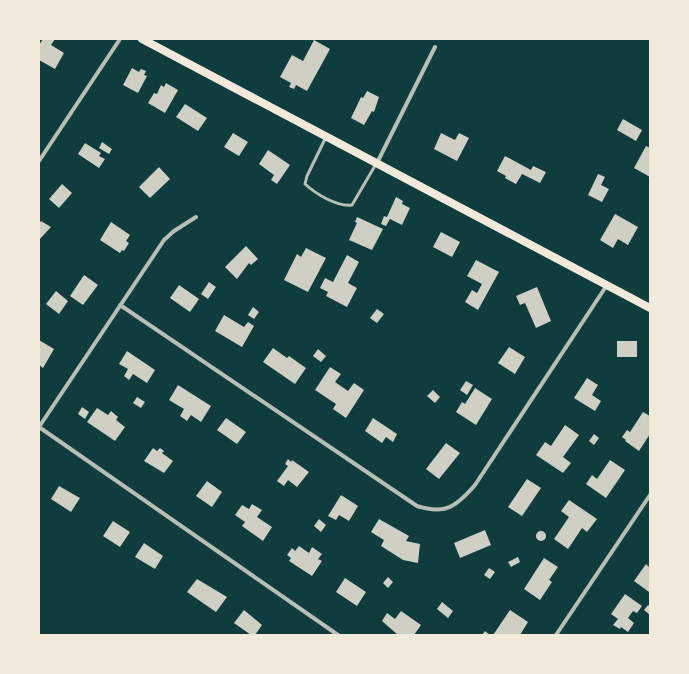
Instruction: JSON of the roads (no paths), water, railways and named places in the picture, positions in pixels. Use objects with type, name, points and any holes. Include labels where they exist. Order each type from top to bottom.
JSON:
[{"type":"main road","points":[[142,39],[650,308]]},
{"type":"street","points":[[39,161],[120,39]]},
{"type":"street","points":[[376,163],[435,47]]},
{"type":"street","points":[[196,217],[174,231],[164,240],[39,427],[338,635]]},
{"type":"street","points":[[120,305],[417,506],[431,510],[444,510],[456,504],[475,485],[607,285]]},
{"type":"street","points":[[556,635],[650,495]]},
{"type":"lane","points":[[326,136],[307,176],[305,184],[343,206],[352,205],[376,163]]}]
